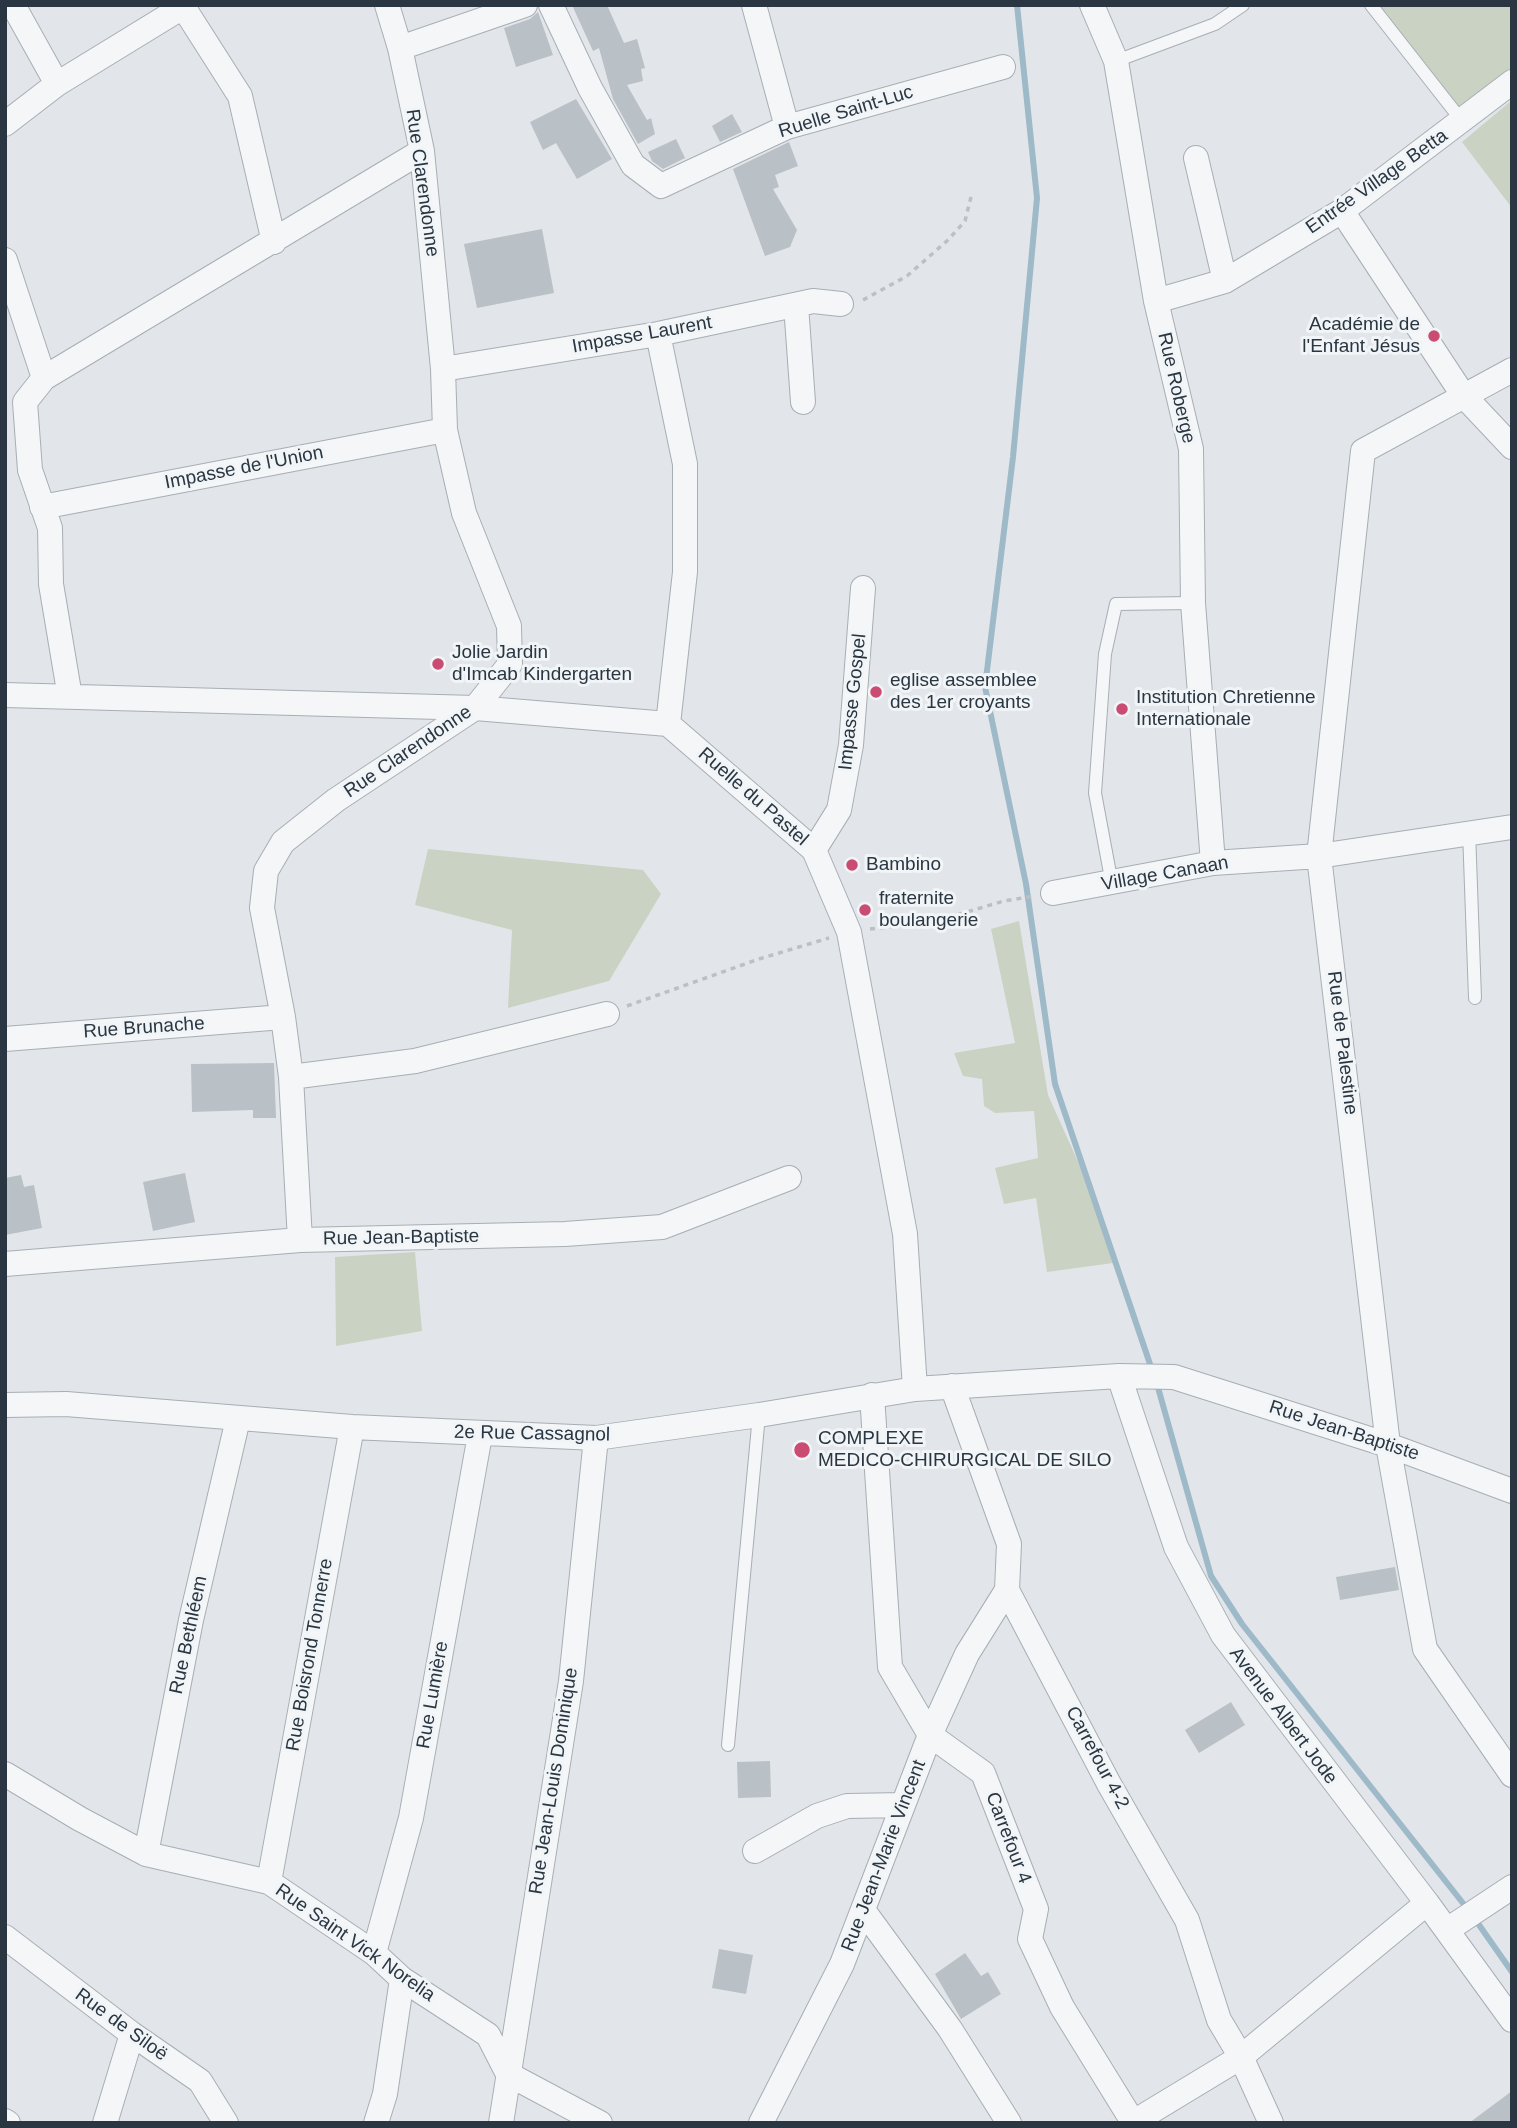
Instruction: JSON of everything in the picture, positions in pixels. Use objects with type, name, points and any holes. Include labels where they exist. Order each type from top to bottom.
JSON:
[{"type":"street","points":[[13,5],[57,84]]},
{"type":"street","name":"Rue Clarendonne","points":[[300,1240],[291,1077],[283,1017],[261,908],[266,871],[283,842],[336,800],[475,708],[510,664],[509,626],[464,513],[445,430],[443,369],[422,151],[400,48],[387,5]]},
{"type":"street","points":[[400,48],[525,5]]},
{"type":"street","name":"Ruelle Saint-Luc","points":[[551,5],[590,88],[633,165],[661,186],[787,127],[1003,67]]},
{"type":"street","points":[[754,5],[787,127]]},
{"type":"street","name":"Rue Roberge","points":[[1092,5],[1116,61],[1156,301],[1191,449],[1193,603],[1213,863]]},
{"type":"street","points":[[5,124],[57,84],[184,6],[240,96],[274,242]]},
{"type":"street","name":"Entrée Village Betta","points":[[1156,301],[1225,281],[1342,211],[1512,82]]},
{"type":"street","points":[[70,697],[51,584],[50,528],[30,470],[24,402],[44,378],[422,151]]},
{"type":"street","points":[[1196,158],[1225,281]]},
{"type":"street","points":[[1342,211],[1463,395],[1512,447]]},
{"type":"street","points":[[5,260],[44,378]]},
{"type":"street","name":"Impasse Laurent","points":[[443,369],[658,334],[813,301],[841,304]]},
{"type":"street","points":[[796,305],[803,402]]},
{"type":"street","points":[[5,695],[475,708],[668,724],[685,572],[685,464],[658,334]]},
{"type":"street","name":"Rue de Palestine","points":[[1512,370],[1363,451],[1319,856],[1388,1445],[1425,1649],[1512,1775]]},
{"type":"street","name":"Impasse de l'Union","points":[[42,507],[445,430]]},
{"type":"street","name":"Impasse Gospel","points":[[814,850],[839,810],[849,758],[863,588]]},
{"type":"street","name":"Ruelle du Pastel","points":[[668,724],[814,850],[849,932],[905,1234],[915,1389]]},
{"type":"street","name":"Village Canaan","points":[[1053,893],[1213,863],[1319,856],[1469,831],[1512,827]]},
{"type":"street","points":[[291,1077],[415,1061],[607,1014]]},
{"type":"street","name":"Rue Brunache","points":[[5,1039],[283,1017]]},
{"type":"street","name":"Rue Jean-Baptiste","points":[[5,1264],[300,1240],[565,1234],[662,1227],[789,1178]]},
{"type":"street","name":"Rue Jean-Baptiste","points":[[1129,1376],[1174,1377],[1388,1445],[1512,1491]]},
{"type":"street","name":"2e Rue Cassagnol","points":[[5,1405],[66,1404],[352,1427],[480,1435],[596,1438],[915,1389],[1129,1376]]},
{"type":"street","name":"Avenue Albert Jode","points":[[1129,1376],[1176,1547],[1223,1635],[1427,1903],[1512,2020]]},
{"type":"street","points":[[951,1386],[1009,1544],[1007,1590]]},
{"type":"street","name":"Carrefour 4","points":[[872,1395],[890,1667],[930,1735],[983,1773],[1036,1909],[1030,1938],[1062,2007],[1133,2122]]},
{"type":"street","name":"Rue Bethléem","points":[[146,1854],[191,1620],[238,1419]]},
{"type":"street","name":"Rue Boisrond Tonnerre","points":[[269,1882],[352,1427]]},
{"type":"street","name":"Rue Lumière","points":[[374,1953],[411,1818],[480,1435]]},
{"type":"street","name":"Rue Jean-Louis Dominique","points":[[500,2123],[571,1681],[596,1438]]},
{"type":"street","name":"Rue Jean-Marie Vincent","points":[[761,2123],[842,1964],[930,1735],[967,1654],[1007,1590]]},
{"type":"street","name":"Carrefour 4-2","points":[[1007,1590],[1109,1784],[1187,1920],[1219,2020],[1241,2057],[1271,2123]]},
{"type":"street","name":"Rue Saint Vick Norelia","points":[[5,1774],[80,1819],[146,1854],[269,1882],[374,1953],[402,1979],[488,2035],[508,2074]]},
{"type":"street","points":[[755,1851],[817,1816],[847,1806],[903,1805]]},
{"type":"street","points":[[1447,1930],[1512,1888]]},
{"type":"street","points":[[1133,2122],[1241,2057],[1427,1903]]},
{"type":"street","points":[[863,1910],[950,2029],[1010,2123]]},
{"type":"street","name":"Rue de Siloë","points":[[5,1937],[132,2034],[200,2081],[226,2123]]},
{"type":"street","points":[[376,2123],[385,2094],[402,1979]]},
{"type":"street","points":[[105,2123],[132,2034]]},
{"type":"street","points":[[508,2074],[600,2123]]},
{"type":"lane","points":[[1116,61],[1215,24],[1243,5]]},
{"type":"lane","points":[[1376,7],[1462,121]]},
{"type":"lane","points":[[1112,884],[1095,793],[1105,654],[1116,604],[1193,603]]},
{"type":"lane","points":[[1469,831],[1475,998]]},
{"type":"lane","points":[[728,1745],[759,1415]]},
{"type":"path","points":[[841,304],[859,302],[907,276],[965,221],[972,193]]},
{"type":"path","points":[[607,1014],[759,959],[849,932],[933,922],[1004,901],[1053,893]]},
{"type":"green space","points":[[1372,5],[1512,5],[1512,71],[1455,113]]},
{"type":"green space","points":[[1512,100],[1512,208],[1462,142]]},
{"type":"green space","points":[[428,849],[643,870],[661,894],[609,981],[508,1008],[512,930],[415,905]]},
{"type":"green space","points":[[1019,921],[1048,1095],[1089,1186],[1113,1263],[1047,1272],[1036,1198],[1004,1204],[995,1168],[1038,1158],[1034,1111],[995,1113],[984,1106],[982,1079],[963,1076],[954,1053],[1015,1043],[991,929]]},
{"type":"green space","points":[[415,1252],[422,1331],[336,1346],[335,1257]]},
{"type":"building","points":[[572,5],[607,5],[624,43],[637,39],[645,68],[641,69],[643,81],[627,85],[647,120],[651,118],[655,134],[638,144],[613,99],[599,48],[593,51]]},
{"type":"building","points":[[538,12],[553,55],[516,67],[504,28],[530,19]]},
{"type":"building","points":[[576,99],[612,159],[577,179],[556,143],[543,150],[530,122]]},
{"type":"building","points":[[732,114],[742,132],[720,142],[712,126]]},
{"type":"building","points":[[676,139],[685,158],[663,169],[652,161],[648,152]]},
{"type":"building","points":[[789,142],[798,166],[775,175],[779,187],[773,189],[797,230],[790,247],[765,256],[733,169]]},
{"type":"building","points":[[542,229],[554,293],[477,308],[464,244]]},
{"type":"building","points":[[274,1063],[276,1118],[253,1118],[253,1110],[192,1112],[191,1064]]},
{"type":"building","points":[[185,1173],[195,1222],[153,1231],[143,1182]]},
{"type":"building","points":[[21,1175],[24,1187],[34,1185],[42,1228],[5,1235],[5,1178]]},
{"type":"building","points":[[1395,1567],[1399,1590],[1340,1600],[1336,1577]]},
{"type":"building","points":[[1231,1702],[1245,1725],[1199,1753],[1185,1730]]},
{"type":"building","points":[[770,1761],[771,1797],[738,1798],[737,1762]]},
{"type":"building","points":[[719,1949],[753,1955],[746,1994],[712,1988]]},
{"type":"building","points":[[965,1953],[981,1976],[988,1972],[1001,1994],[961,2019],[935,1974]]},
{"type":"building","points":[[1512,2091],[1512,2123],[1469,2123]]},
{"type":"waterway","points":[[1017,5],[1037,198],[1013,457],[985,687],[1026,884],[1055,1084],[1152,1370]]},
{"type":"waterway","points":[[1157,1384],[1211,1576],[1242,1624],[1466,1907]]},
{"type":"waterway","points":[[1477,1922],[1512,1972]]},
{"type":"place","name":"Académie de l'Enfant Jésus","points":[[1434,336]]},
{"type":"place","name":"Jolie Jardin d'Imcab Kindergarten","points":[[438,664]]},
{"type":"place","name":"eglise assemblee des 1er croyants","points":[[876,692]]},
{"type":"place","name":"Institution Chretienne Internationale","points":[[1122,709]]},
{"type":"place","name":"Bambino","points":[[852,865]]},
{"type":"place","name":"fraternite boulangerie","points":[[865,910]]},
{"type":"place","name":"COMPLEXE MEDICO-CHIRURGICAL DE SILO","points":[[802,1450]]}]
